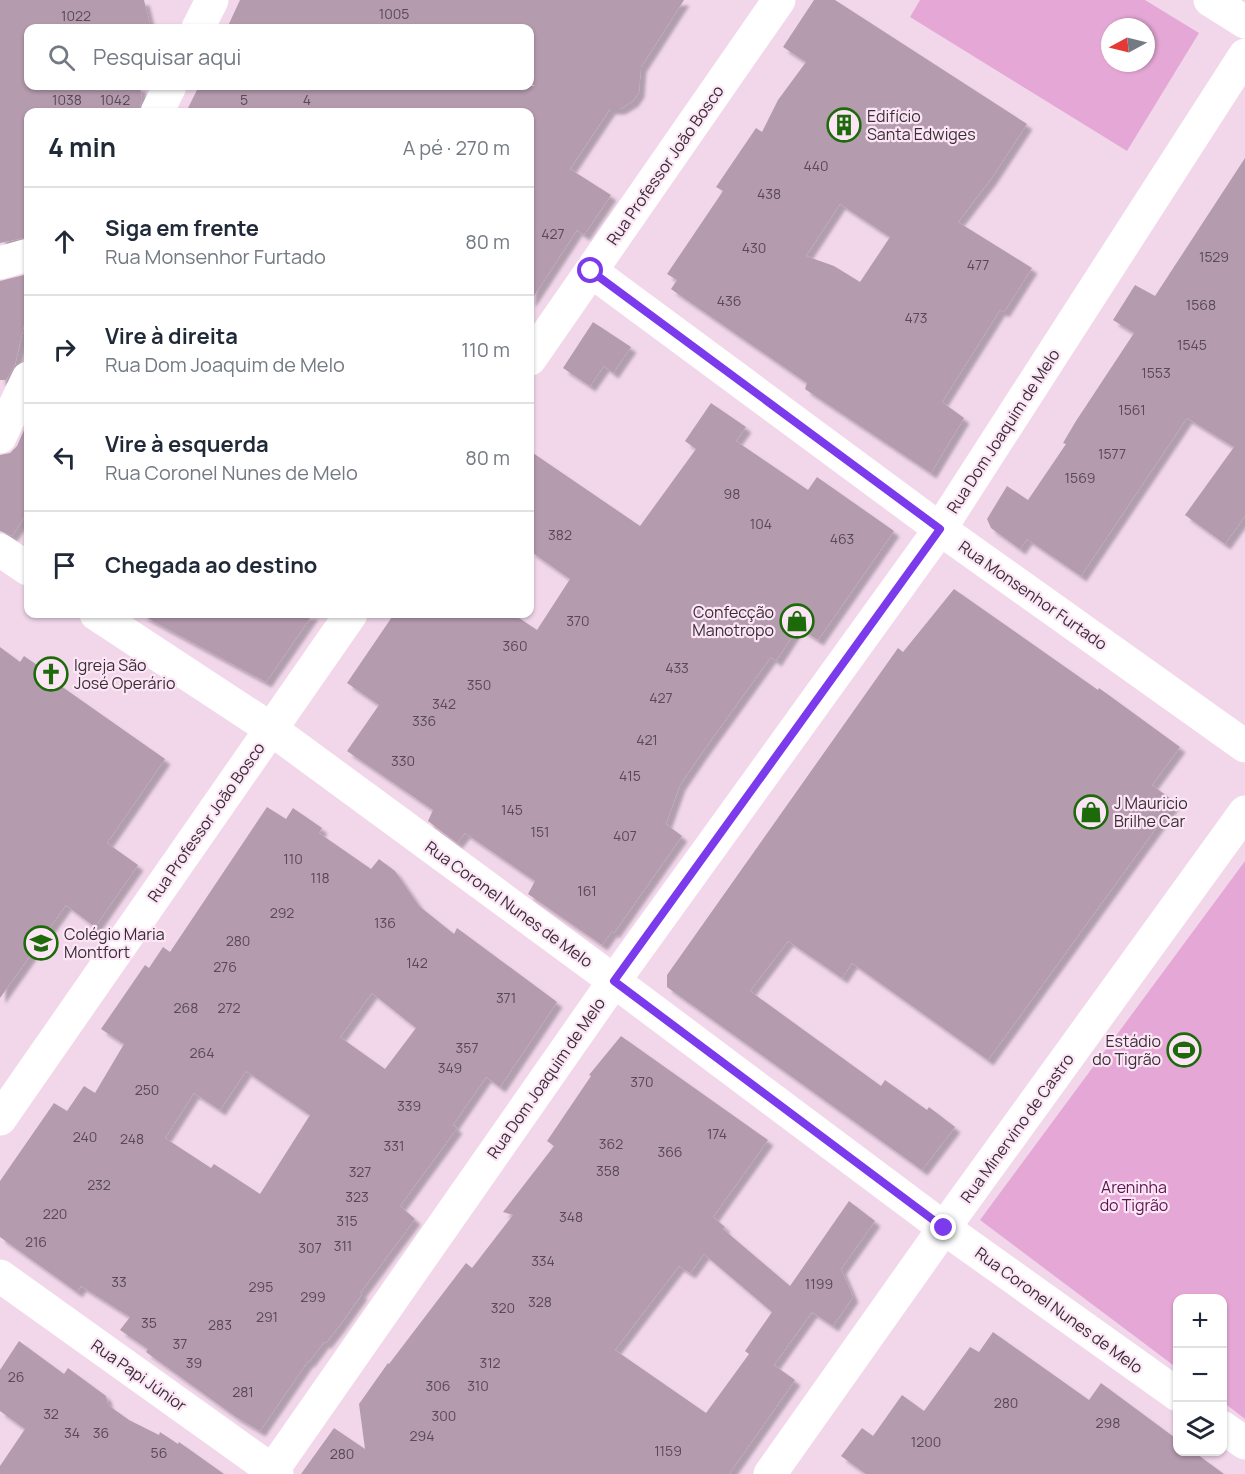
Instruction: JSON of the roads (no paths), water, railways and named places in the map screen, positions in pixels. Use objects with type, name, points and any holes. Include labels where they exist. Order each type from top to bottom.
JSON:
[{"type":"street","points":[[200,24],[212,0]]},
{"type":"street","name":"Rua Professor João Bosco","points":[[534,353],[779,0]]},
{"type":"street","points":[[1210,0],[1245,22]]},
{"type":"street","name":"Rua Dom Joaquim de Melo","points":[[273,1473],[614,981],[940,529],[1245,55]]},
{"type":"street","points":[[159,108],[168,90]]},
{"type":"street","points":[[0,263],[24,256]]},
{"type":"street","name":"Rua Monsenhor Furtado","points":[[591,271],[940,529],[1245,746]]},
{"type":"street","points":[[0,437],[24,386]]},
{"type":"street","points":[[0,550],[24,566]]},
{"type":"street","name":"Rua Coronel Nunes de Melo","points":[[102,618],[271,729],[614,981],[944,1228],[1173,1391]]},
{"type":"street","name":"Rua Professor João Bosco","points":[[0,1119],[348,618]]},
{"type":"street","name":"Rua Minervino de Castro","points":[[770,1474],[944,1228],[1245,812]]},
{"type":"street","name":"Rua Papi Júnior","points":[[0,1276],[273,1473]]},
{"type":"street","points":[[1227,1430],[1245,1443]]},
{"type":"place","name":"Edifício Santa Edwiges","points":[[844,125]]},
{"type":"place","name":"Confecção Manotropo","points":[[797,621]]},
{"type":"place","name":"Igreja São José Operário","points":[[51,674]]},
{"type":"place","name":"J Mauricio Brilhe Car","points":[[1091,812]]},
{"type":"place","name":"Colégio Maria Montfort","points":[[41,943]]},
{"type":"place","name":"Estádio do Tigrão","points":[[1184,1050]]},
{"type":"park label","name":"Areninha do Tigrão","points":[[1134,1196]]}]
